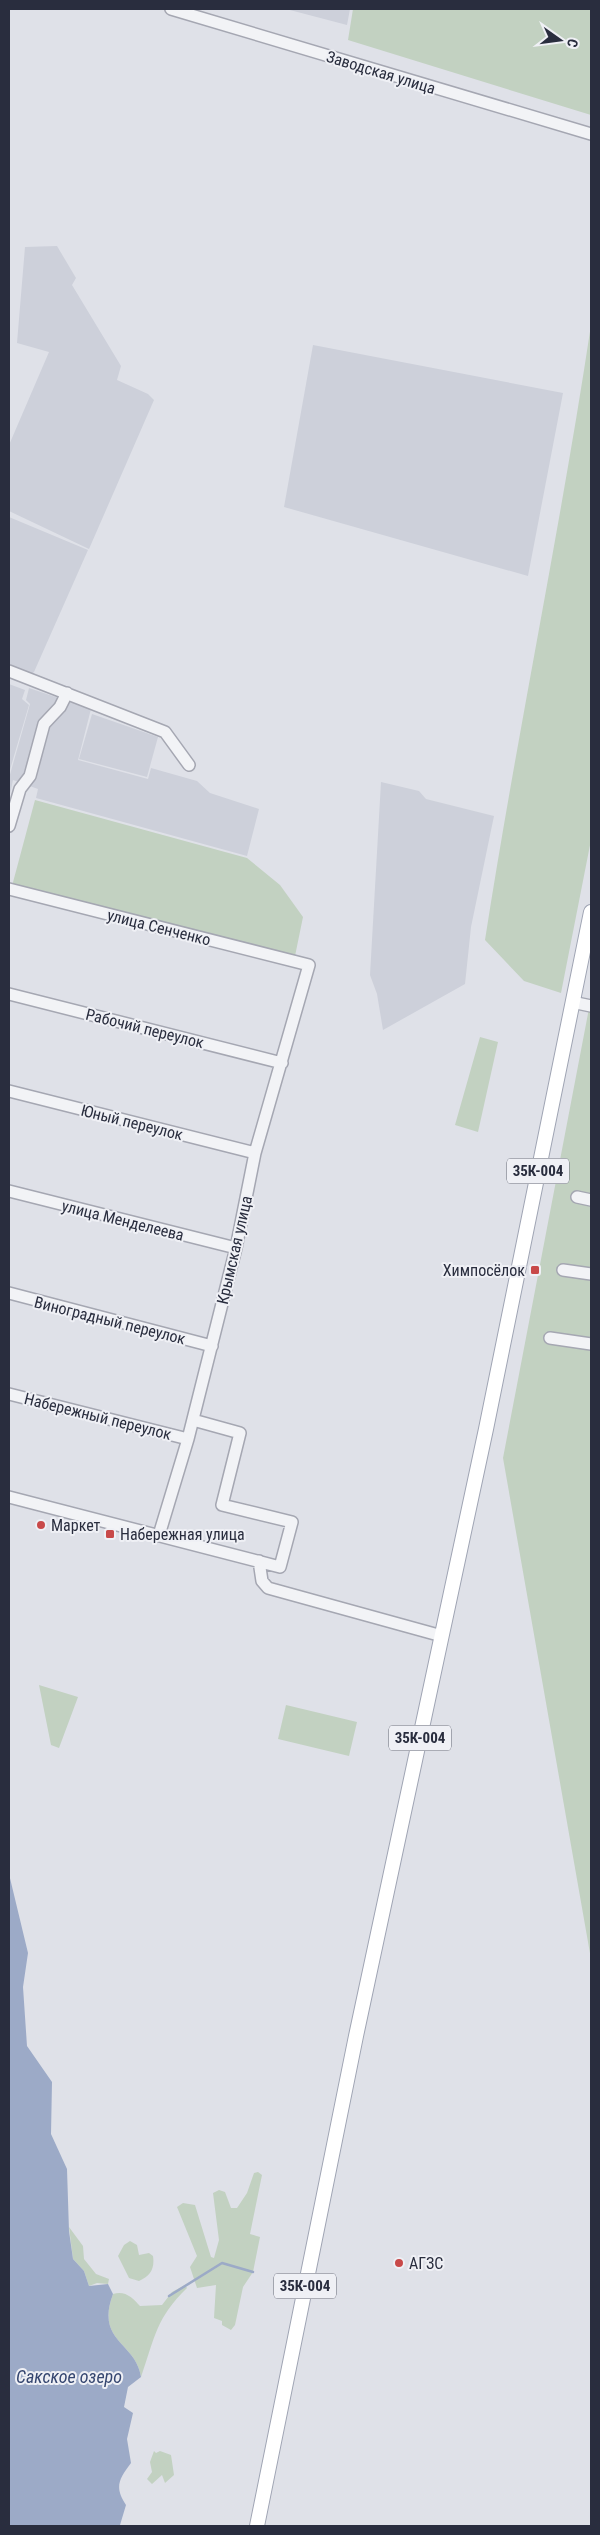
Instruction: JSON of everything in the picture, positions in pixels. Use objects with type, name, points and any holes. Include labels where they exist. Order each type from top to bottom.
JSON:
[{"type":"main road","name":"35К-004","points":[[257,2526],[356,2036],[486,1429],[591,912]]},
{"type":"street","name":"Заводская улица","points":[[171,9],[591,134]]},
{"type":"street","points":[[9,671],[165,732],[189,765]]},
{"type":"street","points":[[9,826],[20,789],[30,776],[44,724],[60,707],[67,693]]},
{"type":"street","name":"улица Сенченко","points":[[9,890],[309,964]]},
{"type":"street","name":"Крымская улица","points":[[159,1535],[193,1420],[236,1248],[256,1153],[309,964]]},
{"type":"street","name":"Рабочий переулок","points":[[9,994],[282,1063]]},
{"type":"street","points":[[572,1002],[591,1006]]},
{"type":"street","name":"Юный переулок","points":[[9,1090],[256,1153]]},
{"type":"street","name":"улица Менделеева","points":[[9,1191],[236,1248]]},
{"type":"street","points":[[577,1197],[591,1200]]},
{"type":"street","points":[[562,1270],[591,1274]]},
{"type":"street","name":"Виноградный переулок","points":[[9,1293],[212,1346]]},
{"type":"street","points":[[550,1338],[591,1344]]},
{"type":"street","name":"Набережный переулок","points":[[9,1394],[188,1439]]},
{"type":"street","points":[[9,1497],[280,1567],[292,1522],[222,1506],[240,1433],[193,1420]]},
{"type":"street","points":[[259,1561],[262,1581],[268,1588],[442,1636]]},
{"type":"shaded area","points":[[286,9],[350,9],[347,25]]},
{"type":"shaded area","points":[[57,246],[76,278],[72,285],[121,366],[117,380],[148,394],[154,400],[89,549],[9,511],[9,445],[49,352],[17,343],[25,247]]},
{"type":"shaded area","points":[[313,345],[563,393],[528,576],[284,507]]},
{"type":"shaded area","points":[[9,517],[88,550],[34,672],[30,676],[9,668]]},
{"type":"shaded area","points":[[9,684],[25,690],[22,699],[29,705],[9,773]]},
{"type":"shaded area","points":[[29,688],[91,709],[78,760],[148,779],[151,768],[197,781],[210,793],[259,809],[247,856],[36,798],[38,789],[13,780],[9,799],[9,778],[30,704],[26,700]]},
{"type":"shaded area","points":[[92,714],[158,737],[147,777],[79,759]]},
{"type":"shaded area","points":[[381,782],[419,791],[426,799],[494,816],[471,927],[465,984],[383,1030],[377,994],[370,975]]},
{"type":"green space","points":[[353,9],[591,9],[591,115],[348,40]]},
{"type":"green space","points":[[591,325],[591,840],[561,993],[524,981],[485,940],[497,863],[566,479]]},
{"type":"green space","points":[[35,800],[247,858],[280,885],[303,917],[295,956],[12,886]]},
{"type":"green space","points":[[591,998],[591,1959],[503,1458]]},
{"type":"green space","points":[[480,1037],[498,1042],[478,1132],[455,1125]]},
{"type":"green space","points":[[39,1685],[78,1697],[59,1748],[51,1745]]},
{"type":"green space","points":[[286,1705],[357,1722],[349,1756],[278,1739]]},
{"type":"green space","points":[[258,2172],[262,2175],[250,2234],[260,2237],[253,2272],[243,2287],[235,2325],[231,2330],[222,2325],[222,2321],[214,2318],[216,2285],[197,2288],[190,2267],[197,2256],[177,2207],[183,2203],[195,2205],[211,2257],[214,2258],[219,2240],[213,2193],[219,2190],[225,2192],[231,2208],[237,2208],[247,2193],[254,2173]]},
{"type":"green space","points":[[69,2227],[83,2246],[84,2259],[96,2274],[109,2279],[108,2284],[97,2283],[89,2286],[84,2271],[73,2259]]},
{"type":"green space","points":[[130,2241],[137,2245],[139,2255],[149,2253],[153,2256],[151,2272],[139,2281],[129,2278],[118,2256],[124,2245]]},
{"type":"green space","points":[[185,2285],[187,2288],[169,2309],[158,2329],[141,2377],[138,2365],[118,2340],[109,2322],[109,2310],[113,2294],[125,2294],[140,2306],[162,2305],[172,2292]]},
{"type":"green space","points":[[154,2451],[171,2455],[174,2475],[165,2483],[162,2475],[152,2484],[147,2479],[152,2472],[150,2462]]},
{"type":"water","name":"Сакское озеро","points":[[9,1874],[28,1953],[23,1987],[27,2046],[52,2082],[51,2134],[67,2169],[69,2231],[73,2259],[84,2271],[89,2286],[108,2284],[113,2294],[109,2310],[109,2322],[118,2340],[138,2365],[141,2377],[128,2387],[124,2407],[133,2413],[127,2439],[131,2463],[123,2474],[120,2483],[120,2493],[126,2505],[120,2525],[116,2526],[9,2526]]},
{"type":"waterway","points":[[169,2296],[222,2263],[253,2272]]},
{"type":"place","name":"Химпосёлок","points":[[535,1270]]},
{"type":"place","name":"Маркет","points":[[41,1525]]},
{"type":"place","name":"Набережная улица","points":[[110,1534]]},
{"type":"place","name":"АГЗС","points":[[399,2263]]}]
